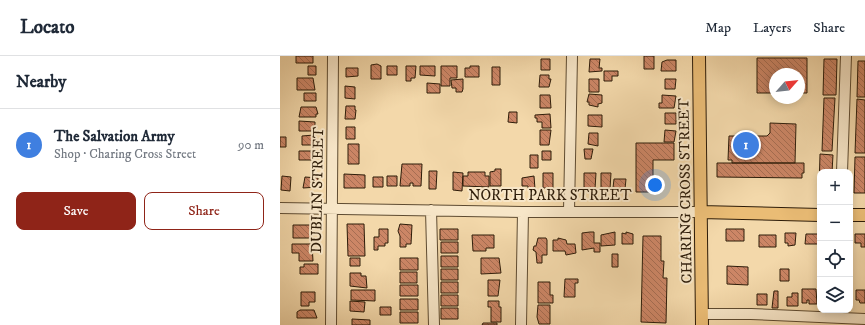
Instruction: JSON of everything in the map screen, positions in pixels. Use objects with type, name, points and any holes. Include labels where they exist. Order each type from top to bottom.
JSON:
[{"type":"main road","name":"CHARING CROSS STREET","points":[[699,56],[702,320]]},
{"type":"main road","name":"NORTH PARK STREET","points":[[701,212],[817,214]]},
{"type":"main road","points":[[853,215],[865,215]]},
{"type":"street","name":"DUBLIN STREET","points":[[331,325],[333,56]]},
{"type":"street","points":[[569,211],[572,56]]},
{"type":"street","points":[[842,169],[846,56]]},
{"type":"street","name":"NORTH PARK STREET","points":[[280,208],[523,212],[701,212]]},
{"type":"street","points":[[431,210],[434,325]]},
{"type":"street","points":[[521,325],[523,212]]},
{"type":"street","points":[[702,320],[865,319]]},
{"type":"building","points":[[296,56],[313,56],[313,63],[296,63]]},
{"type":"building","points":[[644,56],[654,56],[654,69],[644,69]]},
{"type":"building","points":[[757,58],[807,58],[807,93],[805,93],[805,68],[769,68],[769,93],[757,93]]},
{"type":"building","points":[[541,59],[550,59],[550,70],[541,70]]},
{"type":"building","points":[[590,59],[600,59],[599,68],[602,68],[602,71],[589,72]]},
{"type":"building","points":[[824,59],[837,59],[836,95],[823,95]]},
{"type":"building","points":[[667,60],[676,60],[676,71],[661,71],[662,62]]},
{"type":"building","points":[[858,61],[865,61],[865,97],[857,97]]},
{"type":"building","points":[[377,64],[381,66],[381,79],[371,79],[371,65]]},
{"type":"building","points":[[308,66],[316,66],[316,75],[308,75]]},
{"type":"building","points":[[387,66],[397,66],[397,75],[387,75]]},
{"type":"building","points":[[406,66],[416,66],[415,78],[411,78],[411,81],[406,81]]},
{"type":"building","points":[[420,66],[435,66],[435,76],[420,75]]},
{"type":"building","points":[[441,66],[457,66],[457,78],[450,78],[450,86],[441,86]]},
{"type":"building","points":[[470,66],[479,66],[479,77],[465,77],[465,68],[470,68]]},
{"type":"building","points":[[492,67],[500,67],[500,85],[492,85]]},
{"type":"building","points":[[346,68],[358,68],[358,76],[346,77]]},
{"type":"building","points":[[604,71],[618,71],[618,76],[612,76],[612,81],[604,81]]},
{"type":"building","points":[[540,75],[549,75],[549,79],[551,79],[549,87],[539,87]]},
{"type":"building","points":[[297,78],[313,78],[315,90],[297,90]]},
{"type":"building","points":[[463,79],[462,92],[456,92],[456,88],[452,88],[451,80]]},
{"type":"building","points":[[589,79],[599,79],[599,92],[589,92]]},
{"type":"building","points":[[665,79],[676,79],[675,89],[665,89]]},
{"type":"building","points":[[427,83],[440,84],[440,93],[427,93]]},
{"type":"building","points":[[345,86],[355,87],[355,99],[345,98]]},
{"type":"building","points":[[304,93],[316,93],[316,101],[304,101]]},
{"type":"building","points":[[589,94],[602,95],[602,103],[598,104],[598,107],[589,105],[589,102],[587,102]]},
{"type":"building","points":[[540,95],[550,95],[551,108],[540,108]]},
{"type":"building","points":[[662,95],[676,96],[674,108],[659,108],[659,103],[662,103]]},
{"type":"building","points":[[824,98],[835,98],[832,151],[822,151]]},
{"type":"building","points":[[857,99],[865,100],[865,153],[855,153]]},
{"type":"building","points":[[346,106],[355,106],[355,119],[345,119]]},
{"type":"building","points":[[301,107],[316,107],[318,114],[316,114],[316,117],[299,117]]},
{"type":"building","points":[[509,112],[517,112],[517,123],[508,122]]},
{"type":"building","points":[[665,113],[676,113],[676,124],[665,124]]},
{"type":"building","points":[[550,114],[551,128],[542,128],[542,122],[537,122],[535,115]]},
{"type":"building","points":[[588,115],[602,115],[602,127],[588,126]]},
{"type":"building","points":[[299,121],[315,122],[315,131],[299,131]]},
{"type":"building","points":[[770,123],[796,124],[795,163],[732,163],[732,160],[728,160],[729,136],[767,136],[770,133]]},
{"type":"building","points":[[346,127],[355,127],[355,139],[346,139]]},
{"type":"building","points":[[540,130],[551,130],[549,145],[540,145]]},
{"type":"building","points":[[665,130],[676,131],[674,142],[664,142]]},
{"type":"building","points":[[589,133],[598,133],[598,146],[588,144]]},
{"type":"building","points":[[314,135],[316,143],[314,143],[314,145],[302,145],[302,136]]},
{"type":"building","points":[[280,137],[286,137],[286,147],[280,147]]},
{"type":"building","points":[[636,143],[674,143],[674,160],[653,160],[653,192],[636,192]]},
{"type":"building","points":[[348,144],[359,144],[359,164],[348,164]]},
{"type":"building","points":[[584,149],[593,149],[591,159],[585,159]]},
{"type":"building","points":[[299,151],[313,151],[313,160],[299,160]]},
{"type":"building","points":[[542,151],[551,151],[551,160],[542,160]]},
{"type":"building","points":[[820,154],[833,155],[832,169],[820,169]]},
{"type":"building","points":[[530,155],[538,155],[538,168],[530,168]]},
{"type":"building","points":[[855,157],[865,157],[865,193],[854,193]]},
{"type":"building","points":[[717,163],[804,163],[804,173],[802,173],[802,178],[717,177]]},
{"type":"building","points":[[402,164],[422,164],[421,186],[413,186],[413,183],[410,183],[410,186],[400,186]]},
{"type":"building","points":[[495,169],[501,169],[501,186],[490,186],[490,172],[495,171]]},
{"type":"building","points":[[429,171],[437,171],[436,189],[429,189]]},
{"type":"building","points":[[453,172],[463,173],[462,191],[453,190]]},
{"type":"building","points":[[468,172],[485,172],[485,176],[489,176],[489,187],[463,186],[463,176],[468,176]]},
{"type":"building","points":[[543,173],[553,173],[553,188],[543,188]]},
{"type":"building","points":[[584,173],[596,173],[595,189],[591,190],[584,188]]},
{"type":"building","points":[[601,173],[611,173],[610,189],[601,189]]},
{"type":"building","points":[[344,174],[365,175],[365,188],[344,188]]},
{"type":"building","points":[[282,176],[291,177],[290,191],[281,190]]},
{"type":"building","points":[[387,176],[397,176],[397,186],[387,186]]},
{"type":"building","points":[[534,176],[535,189],[528,189],[528,186],[522,186],[522,178]]},
{"type":"building","points":[[305,177],[318,178],[318,187],[303,188]]},
{"type":"building","points":[[373,177],[383,177],[383,187],[373,187]]},
{"type":"building","points":[[614,179],[626,179],[625,189],[613,188]]},
{"type":"building","points":[[347,224],[364,224],[365,256],[348,256]]},
{"type":"building","points":[[400,224],[412,225],[411,244],[406,244],[406,247],[400,247],[400,236],[398,231]]},
{"type":"building","points":[[293,225],[312,225],[312,238],[293,238]]},
{"type":"building","points":[[379,229],[388,229],[388,243],[385,243],[385,246],[378,246],[378,250],[374,250],[374,237],[379,237]]},
{"type":"building","points":[[440,229],[458,229],[458,240],[440,240]]},
{"type":"building","points":[[726,229],[744,229],[744,241],[726,241]]},
{"type":"building","points":[[594,232],[594,243],[600,243],[600,252],[594,252],[594,248],[582,250],[582,233]]},
{"type":"building","points":[[615,232],[615,245],[601,246],[601,235]]},
{"type":"building","points":[[626,232],[633,234],[633,244],[622,244],[622,233],[626,234]]},
{"type":"building","points":[[785,233],[796,233],[795,245],[788,246],[788,243],[785,243]]},
{"type":"building","points":[[806,234],[817,234],[817,244],[805,244]]},
{"type":"building","points":[[855,234],[865,234],[865,247],[861,247],[861,243],[855,243]]},
{"type":"building","points":[[472,235],[494,235],[494,248],[486,248],[486,251],[473,251]]},
{"type":"building","points":[[759,235],[776,235],[776,247],[759,247]]},
{"type":"building","points":[[643,236],[661,236],[661,261],[664,261],[663,278],[667,278],[666,323],[641,322]]},
{"type":"building","points":[[538,238],[546,238],[547,240],[547,255],[542,255],[542,263],[537,263],[536,252],[533,250],[534,246],[536,246]]},
{"type":"building","points":[[558,238],[566,240],[567,244],[575,244],[576,253],[566,255],[565,251],[553,251],[553,240],[558,240]]},
{"type":"building","points":[[441,242],[458,242],[458,253],[441,253]]},
{"type":"building","points":[[292,244],[312,244],[313,261],[299,261],[299,253],[292,253]]},
{"type":"building","points":[[612,254],[618,254],[618,267],[612,267]]},
{"type":"building","points":[[441,256],[458,256],[458,267],[441,267]]},
{"type":"building","points":[[350,258],[360,258],[360,266],[350,266]]},
{"type":"building","points":[[400,258],[418,258],[418,270],[400,270]]},
{"type":"building","points":[[481,258],[499,258],[501,273],[481,274]]},
{"type":"building","points":[[304,264],[318,264],[318,274],[300,274],[300,267],[304,267]]},
{"type":"building","points":[[727,266],[748,267],[748,285],[727,284]]},
{"type":"building","points":[[441,269],[458,269],[458,280],[441,280]]},
{"type":"building","points":[[780,269],[789,269],[789,281],[780,281]]},
{"type":"building","points":[[400,272],[417,272],[417,283],[400,283]]},
{"type":"building","points":[[350,273],[361,273],[361,276],[366,276],[367,288],[350,286]]},
{"type":"building","points":[[565,279],[578,279],[578,283],[575,283],[575,297],[564,297]]},
{"type":"building","points":[[488,280],[500,280],[498,296],[488,296]]},
{"type":"building","points":[[441,282],[458,282],[458,293],[441,293]]},
{"type":"building","points":[[538,282],[550,282],[550,295],[553,295],[553,303],[538,303]]},
{"type":"building","points":[[400,285],[418,285],[418,296],[400,296]]},
{"type":"building","points":[[802,289],[816,289],[817,304],[809,304],[809,300],[807,300],[807,303],[802,303]]},
{"type":"building","points":[[351,290],[375,290],[375,301],[351,300]]},
{"type":"building","points":[[856,290],[865,290],[865,303],[860,303],[859,300],[856,300]]},
{"type":"building","points":[[774,291],[778,291],[778,308],[772,308]]},
{"type":"building","points":[[301,292],[315,292],[315,302],[309,302],[309,306],[301,306]]},
{"type":"building","points":[[792,293],[798,293],[798,306],[787,306],[787,297],[792,297]]},
{"type":"building","points":[[757,294],[767,294],[767,305],[757,305]]},
{"type":"building","points":[[441,295],[458,295],[458,306],[441,306]]},
{"type":"building","points":[[400,299],[418,299],[418,310],[400,310]]},
{"type":"building","points":[[350,301],[365,302],[364,312],[350,311]]},
{"type":"building","points":[[488,301],[499,301],[499,307],[501,307],[501,322],[491,322],[491,307],[488,307]]},
{"type":"building","points":[[538,305],[550,305],[550,324],[539,324],[537,317]]},
{"type":"building","points":[[380,307],[391,307],[391,315],[380,315]]},
{"type":"building","points":[[441,308],[458,308],[458,319],[441,319]]},
{"type":"building","points":[[300,310],[314,310],[317,318],[297,318],[297,312]]},
{"type":"building","points":[[400,312],[418,312],[418,323],[400,323]]},
{"type":"building","points":[[352,319],[370,320],[370,325],[352,325]]},
{"type":"building","points":[[483,323],[497,323],[497,325],[482,325]]},
{"type":"place","name":"The Salvation Army","points":[[746,145]]}]
